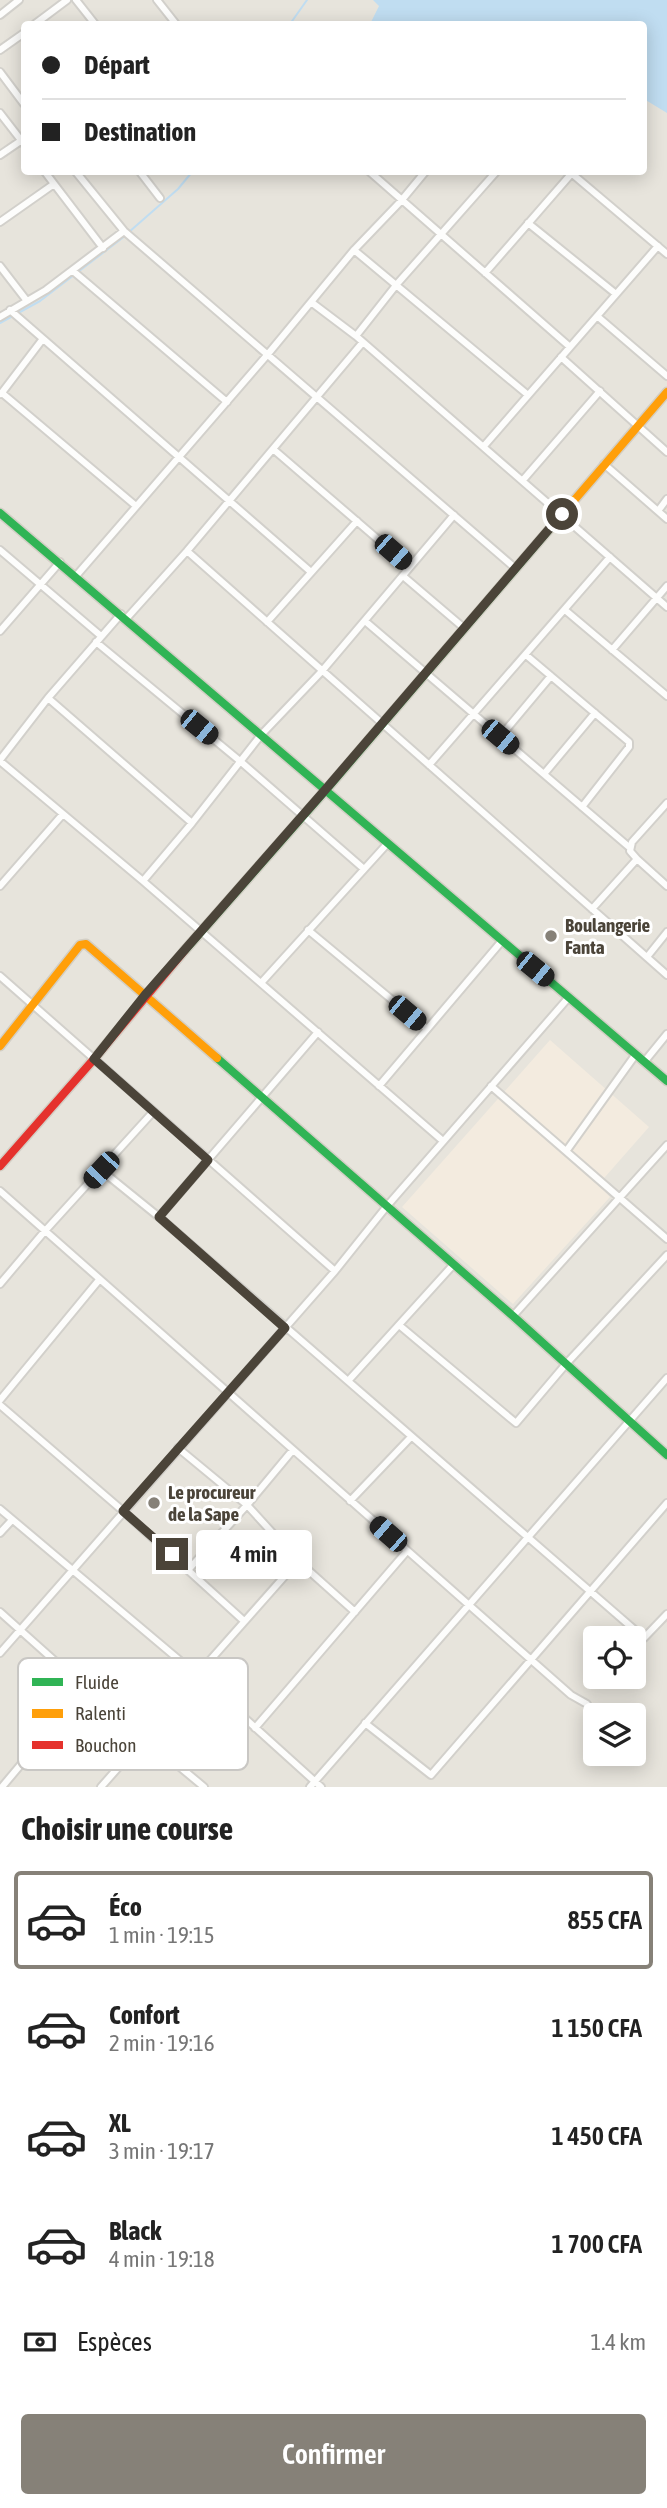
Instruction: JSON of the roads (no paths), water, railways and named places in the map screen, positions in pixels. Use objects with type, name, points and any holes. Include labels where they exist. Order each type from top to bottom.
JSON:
[{"type":"street","points":[[0,15],[19,0]]},
{"type":"street","points":[[39,21],[67,0]]},
{"type":"street","points":[[76,0],[93,21]]},
{"type":"street","points":[[157,0],[174,21]]},
{"type":"street","points":[[0,50],[21,35]]},
{"type":"street","points":[[0,72],[21,100]]},
{"type":"street","points":[[0,113],[21,139]]},
{"type":"street","points":[[0,155],[21,143]]},
{"type":"street","points":[[47,175],[103,248]]},
{"type":"street","points":[[78,175],[124,231],[515,568]]},
{"type":"street","points":[[142,175],[160,198]]},
{"type":"street","points":[[373,175],[570,346]]},
{"type":"street","points":[[76,576],[354,250],[423,175]]},
{"type":"street","points":[[356,336],[397,284],[493,175]]},
{"type":"street","points":[[485,273],[568,175]]},
{"type":"street","points":[[575,175],[667,254]]},
{"type":"street","points":[[0,222],[54,184]]},
{"type":"street","points":[[528,223],[616,294]]},
{"type":"street","points":[[0,317],[73,271],[124,231]]},
{"type":"street","points":[[484,446],[658,246]]},
{"type":"street","points":[[354,250],[528,395]]},
{"type":"street","points":[[0,266],[27,301]]},
{"type":"street","points":[[73,271],[226,402]]},
{"type":"street","points":[[311,302],[356,336],[667,607]]},
{"type":"street","points":[[10,310],[311,572]]},
{"type":"street","points":[[597,316],[667,376]]},
{"type":"street","points":[[43,340],[1,394],[136,506]]},
{"type":"street","points":[[363,342],[187,551],[101,636],[48,698],[0,761],[143,880],[443,1141]]},
{"type":"street","points":[[561,358],[667,452]]},
{"type":"street","points":[[523,480],[600,391]]},
{"type":"street","points":[[0,1166],[667,392]]},
{"type":"street","points":[[273,449],[410,567]]},
{"type":"street","points":[[604,464],[667,519]]},
{"type":"street","points":[[658,511],[667,499]]},
{"type":"street","points":[[0,513],[667,1081]]},
{"type":"street","points":[[143,880],[192,823],[261,734],[322,671],[454,515]]},
{"type":"street","points":[[267,622],[357,522]]},
{"type":"street","points":[[0,550],[101,636]]},
{"type":"street","points":[[187,551],[667,975]]},
{"type":"street","points":[[429,765],[610,557]]},
{"type":"street","points":[[0,631],[60,562]]},
{"type":"street","points":[[403,576],[464,628]]},
{"type":"street","points":[[612,650],[667,586]]},
{"type":"street","points":[[565,610],[667,696]]},
{"type":"street","points":[[365,621],[629,847],[631,855],[667,886]]},
{"type":"street","points":[[96,642],[240,761],[364,869]]},
{"type":"street","points":[[526,654],[629,742],[629,747],[582,807]]},
{"type":"street","points":[[500,737],[551,676]]},
{"type":"street","points":[[48,698],[192,823]]},
{"type":"street","points":[[544,774],[595,713]]},
{"type":"street","points":[[629,847],[667,803]]},
{"type":"street","points":[[0,886],[63,814]]},
{"type":"street","points":[[261,983],[387,844]]},
{"type":"street","points":[[592,909],[637,859]]},
{"type":"street","points":[[308,930],[427,1030]]},
{"type":"street","points":[[647,957],[667,932]]},
{"type":"street","points":[[379,1086],[501,942]]},
{"type":"street","points":[[0,1046],[80,945],[86,944],[454,1264],[667,1455]]},
{"type":"street","points":[[0,976],[335,1271]]},
{"type":"street","points":[[0,1653],[335,1271],[387,1206],[569,997]]},
{"type":"street","points":[[159,1217],[317,1032]]},
{"type":"street","points":[[645,1061],[667,1034]]},
{"type":"street","points":[[567,1150],[636,1054]]},
{"type":"street","points":[[491,1086],[667,1240]]},
{"type":"street","points":[[0,1284],[153,1112]]},
{"type":"street","points":[[513,1316],[667,1145]]},
{"type":"street","points":[[101,1170],[159,1217],[644,1638],[667,1614]]},
{"type":"street","points":[[0,1191],[292,1451],[531,1657],[571,1695],[585,1703]]},
{"type":"street","points":[[399,1325],[516,1423],[566,1364],[667,1255]]},
{"type":"street","points":[[348,1381],[454,1264]]},
{"type":"street","points":[[99,1280],[0,1402],[244,1621]]},
{"type":"street","points":[[248,1722],[315,1785],[365,1723],[667,1378]]},
{"type":"street","points":[[350,1501],[411,1437]]},
{"type":"street","points":[[178,1448],[247,1505],[298,1561],[355,1612]]},
{"type":"street","points":[[189,1569],[292,1451]]},
{"type":"street","points":[[365,1723],[431,1775],[667,1503]]},
{"type":"street","points":[[0,1509],[177,1658]]},
{"type":"street","points":[[0,1533],[12,1520]]},
{"type":"street","points":[[255,1728],[408,1551]]},
{"type":"street","points":[[212,1658],[298,1561]]},
{"type":"street","points":[[0,1612],[51,1658]]},
{"type":"street","points":[[2,1787],[18,1768]]},
{"type":"street","points":[[101,1787],[116,1770]]},
{"type":"street","points":[[185,1770],[204,1787]]},
{"type":"water","points":[[373,0],[667,0],[667,113],[647,101],[647,21],[372,21],[379,6]]},
{"type":"waterway","points":[[292,21],[307,0]]},
{"type":"waterway","points":[[129,232],[178,189],[190,175]]},
{"type":"waterway","points":[[0,323],[40,301],[125,236]]},
{"type":"place","name":"Boulangerie Fanta","points":[[551,936]]},
{"type":"place","name":"Le procureur de la Sape","points":[[154,1503]]}]
